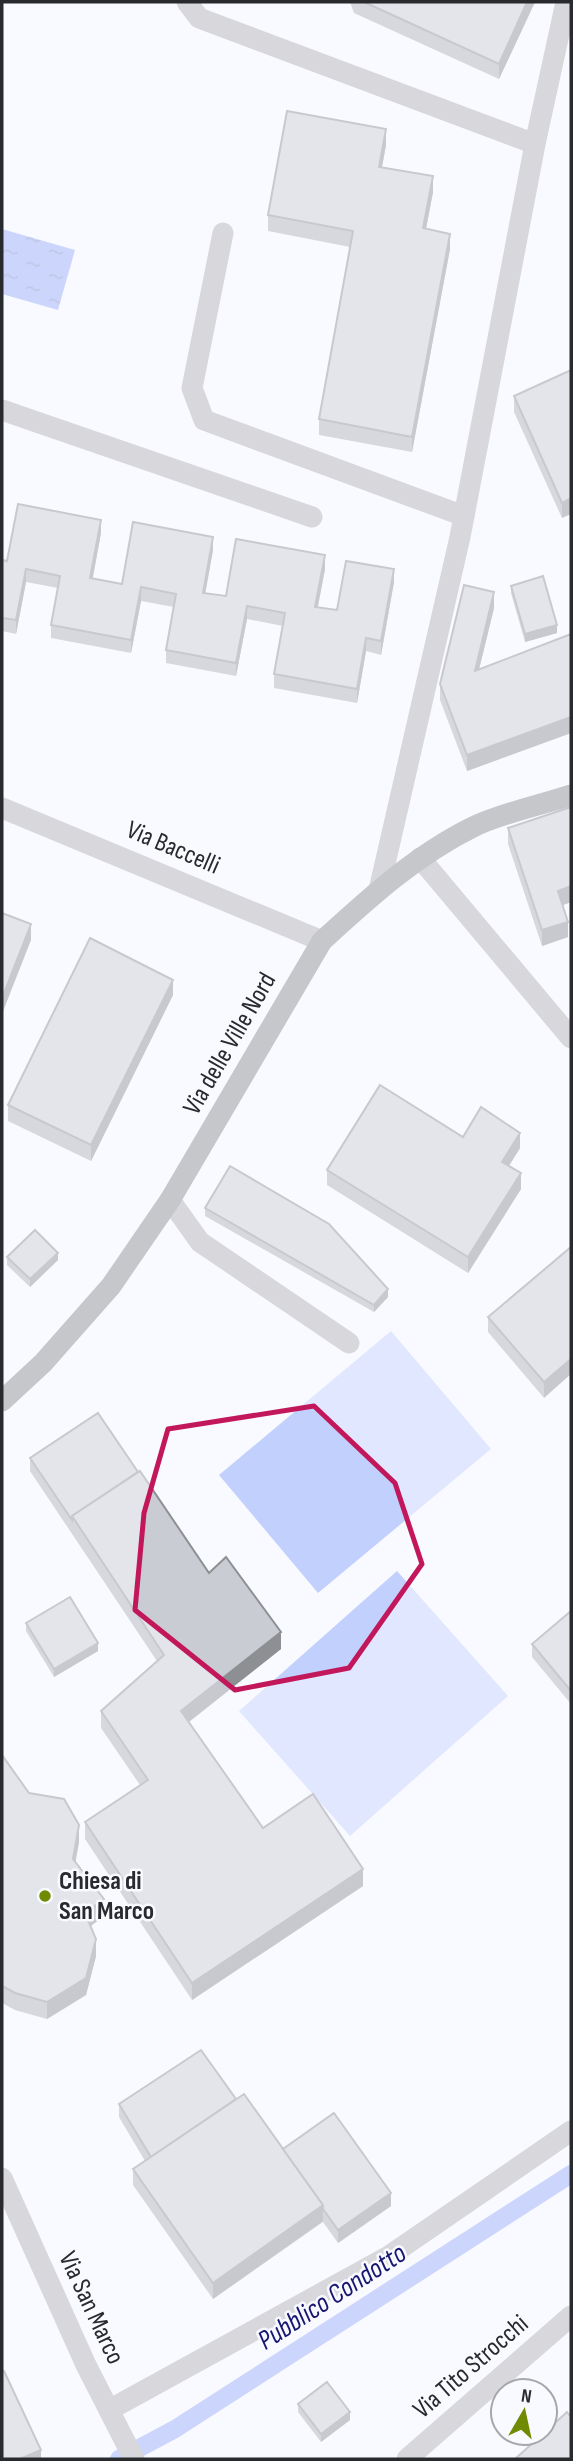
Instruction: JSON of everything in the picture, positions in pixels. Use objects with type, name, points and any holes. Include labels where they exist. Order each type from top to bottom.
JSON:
[{"type":"street","points":[[187,2],[200,18],[535,144]]},
{"type":"street","points":[[379,890],[464,516],[535,144],[566,2]]},
{"type":"street","points":[[223,233],[192,388],[204,421],[464,516]]},
{"type":"street","points":[[2,410],[312,517]]},
{"type":"street","name":"Via delle Ville Nord","points":[[2,1401],[43,1363],[111,1286],[170,1200],[322,941],[420,858],[475,826],[571,795]]},
{"type":"street","name":"Via Baccelli","points":[[2,808],[322,941]]},
{"type":"street","points":[[420,858],[571,1038]]},
{"type":"street","points":[[170,1200],[200,1242],[349,1343]]},
{"type":"street","points":[[113,2420],[389,2256],[571,2131]]},
{"type":"street","name":"Via San Marco","points":[[2,2178],[86,2365],[134,2459]]},
{"type":"street","name":"Via Tito Strocchi","points":[[407,2459],[571,2316]]},
{"type":"highlighted area","points":[[314,1406],[395,1483],[422,1564],[349,1668],[235,1690],[135,1610],[144,1513],[168,1429]]},
{"type":"shaded area","points":[[391,1331],[491,1449],[318,1593],[219,1475]]},
{"type":"shaded area","points":[[397,1571],[508,1696],[350,1836],[239,1711]]},
{"type":"water","points":[[2,229],[75,250],[58,310],[2,294]]},
{"type":"building","points":[[364,2],[527,2],[499,64]]},
{"type":"building","points":[[287,111],[386,129],[379,167],[433,176],[423,228],[450,234],[412,437],[319,419],[353,231],[268,215]]},
{"type":"building","points":[[571,370],[571,498],[562,503],[514,396]]},
{"type":"building","points":[[18,504],[101,520],[90,578],[122,584],[133,522],[213,537],[203,593],[226,596],[236,539],[325,555],[315,607],[337,610],[346,561],[394,569],[381,641],[366,638],[357,689],[274,674],[285,613],[247,606],[236,663],[166,650],[176,594],[141,587],[131,640],[51,625],[60,576],[26,569],[16,620],[2,618],[2,560],[7,561]]},
{"type":"building","points":[[543,576],[557,625],[525,634],[511,586]]},
{"type":"building","points":[[464,585],[494,592],[475,671],[571,634],[571,717],[467,755],[440,684]]},
{"type":"building","points":[[571,807],[571,886],[558,891],[568,922],[542,930],[508,828]]},
{"type":"building","points":[[2,913],[31,924],[2,998]]},
{"type":"building","points":[[90,938],[173,980],[91,1145],[8,1105]]},
{"type":"building","points":[[380,1085],[463,1137],[481,1107],[520,1133],[502,1162],[521,1173],[468,1257],[327,1170]]},
{"type":"building","points":[[230,1166],[329,1224],[388,1289],[374,1305],[205,1208]]},
{"type":"building","points":[[35,1230],[58,1253],[30,1279],[7,1257]]},
{"type":"building","points":[[571,1247],[571,1359],[544,1382],[488,1317]]},
{"type":"building","points":[[98,1413],[138,1472],[72,1516],[72,1520],[30,1458]]},
{"type":"building","points":[[140,1471],[209,1573],[226,1557],[281,1632],[181,1711],[263,1828],[313,1794],[363,1869],[192,1983],[85,1822],[148,1780],[101,1711],[164,1655],[72,1516]]},
{"type":"building","points":[[70,1597],[98,1643],[54,1669],[26,1623]]},
{"type":"building","points":[[571,1611],[571,1691],[532,1644]]},
{"type":"building","name":"Chiesa di San Marco","points":[[2,1755],[29,1793],[64,1799],[79,1825],[73,1859],[104,1899],[85,1913],[96,1939],[86,1978],[47,2002],[15,1993],[2,1986]]},
{"type":"building","points":[[201,2050],[236,2099],[151,2157],[119,2104]]},
{"type":"building","points":[[244,2094],[323,2205],[213,2283],[133,2169]]},
{"type":"building","points":[[334,2113],[391,2193],[338,2230],[283,2149]]},
{"type":"building","points":[[4,2371],[41,2450],[20,2459],[2,2459]]},
{"type":"building","points":[[327,2382],[350,2412],[321,2434],[298,2404]]},
{"type":"building","points":[[567,2412],[571,2417],[571,2459],[515,2459],[528,2447],[559,2447],[559,2419]]},
{"type":"waterway","name":"Pubblico Condotto","points":[[119,2459],[175,2429],[571,2174]]},
{"type":"place","name":"Chiesa di San Marco","points":[[45,1896]]}]
